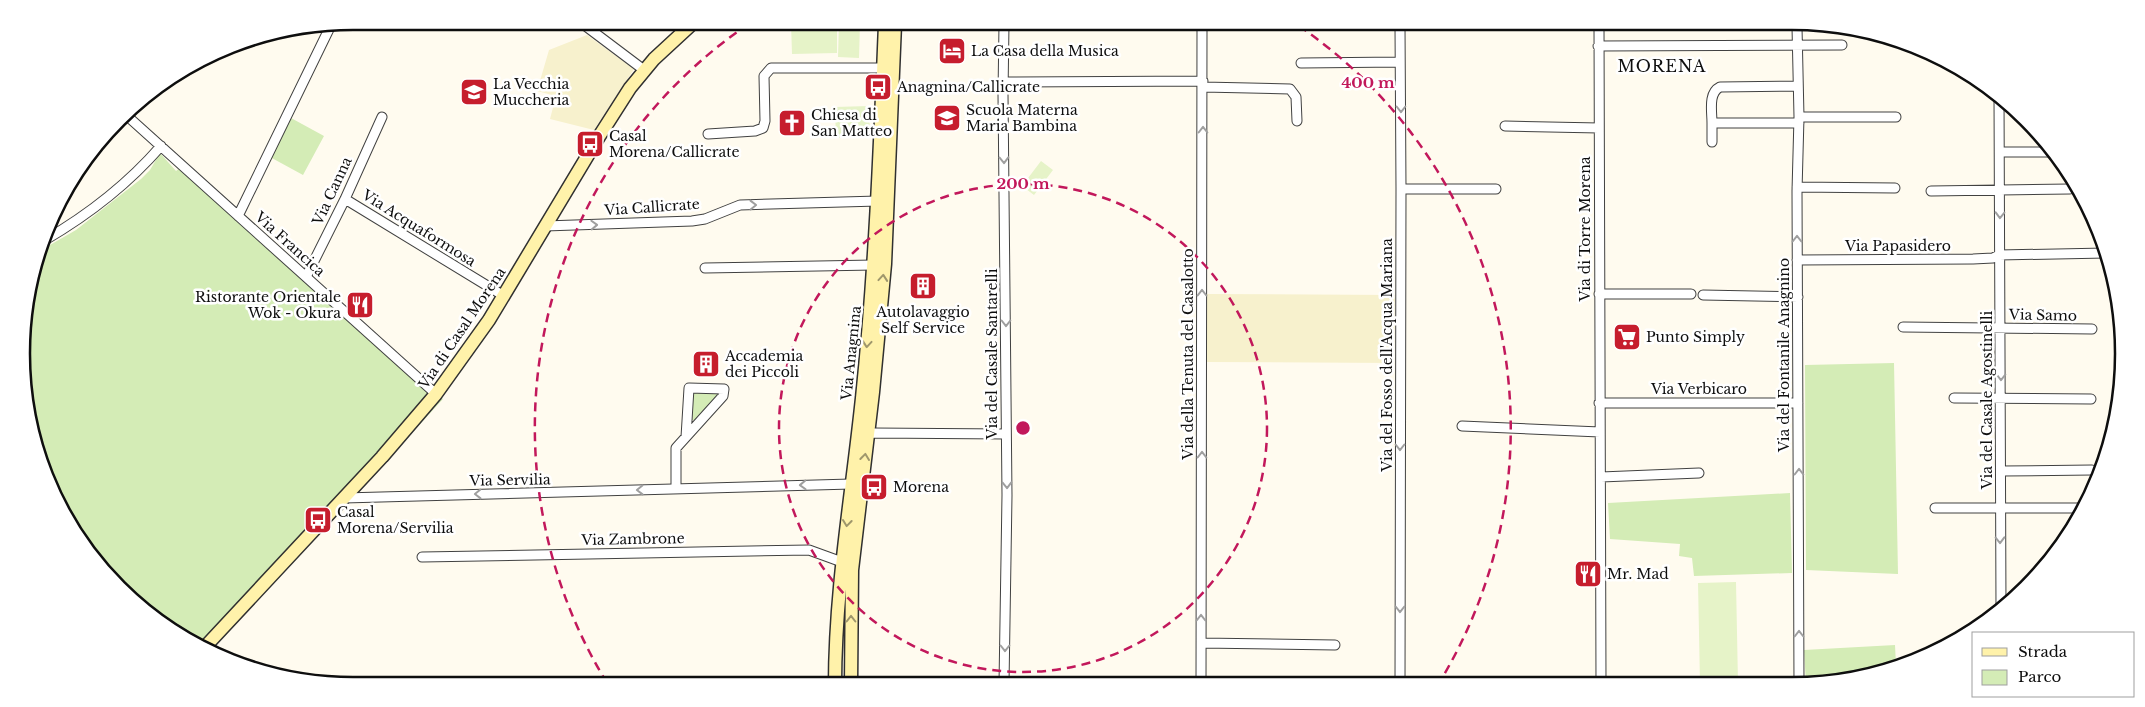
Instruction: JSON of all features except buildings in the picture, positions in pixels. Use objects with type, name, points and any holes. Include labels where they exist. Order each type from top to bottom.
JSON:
[{"type":"main road","name":"Via di Casal Morena","points":[[209,643],[344,498],[436,394],[473,345],[504,296],[610,118],[644,70],[686,30]]},
{"type":"main road","name":"Via Anagnina","points":[[835,677],[837,608],[862,400],[874,265],[885,30]]},
{"type":"main road","name":"Via Anagnina","points":[[851,677],[852,570],[885,264],[895,30]]},
{"type":"street","points":[[590,30],[644,70]]},
{"type":"street","name":"Via del Casale Santarelli","points":[[1004,30],[1006,434],[1004,677]]},
{"type":"street","name":"Via della Tenuta del Casalotto","points":[[1201,677],[1202,30]]},
{"type":"street","name":"Via del Fosso dell'Acqua Mariana","points":[[1400,30],[1400,677]]},
{"type":"street","name":"Via di Torre Morena","points":[[1598,30],[1599,403],[1602,476],[1601,677]]},
{"type":"street","name":"Via del Fontanile Anagnino","points":[[1797,30],[1799,120],[1797,187],[1799,677]]},
{"type":"street","points":[[238,216],[328,31]]},
{"type":"street","points":[[1598,46],[1842,44]]},
{"type":"street","points":[[1301,63],[1400,62]]},
{"type":"street","points":[[708,134],[756,131],[763,128],[765,122],[764,76],[770,68],[883,68]]},
{"type":"street","points":[[1003,82],[1203,84],[1290,89],[1296,97],[1296,121]]},
{"type":"street","points":[[1712,142],[1712,97],[1715,90],[1720,87],[1798,86]]},
{"type":"street","name":"Via del Casale Agostinelli","points":[[1999,106],[2002,471],[2000,509],[2001,600]]},
{"type":"street","name":"Via Canna","points":[[306,277],[345,199],[382,117]]},
{"type":"street","points":[[1712,123],[1896,117]]},
{"type":"street","name":"Via Francica","points":[[131,119],[436,394]]},
{"type":"street","points":[[1504,126],[1599,128]]},
{"type":"street","points":[[53,236],[74,223],[140,170],[161,146]]},
{"type":"street","points":[[2000,152],[2044,152]]},
{"type":"street","points":[[1797,187],[1895,188]]},
{"type":"street","points":[[1931,191],[2069,188]]},
{"type":"street","points":[[1401,189],[1496,189]]},
{"type":"street","name":"Via Acquaformosa","points":[[345,199],[504,296]]},
{"type":"street","name":"Via Callicrate","points":[[545,226],[694,221],[740,205],[878,202]]},
{"type":"street","name":"Via Papasidero","points":[[1797,260],[1973,259],[1993,258],[1999,255],[2099,253]]},
{"type":"street","points":[[705,268],[874,265]]},
{"type":"street","points":[[1599,294],[1691,294]]},
{"type":"street","points":[[1703,295],[1798,297]]},
{"type":"street","name":"Via Samo","points":[[1903,327],[2092,329]]},
{"type":"street","points":[[676,489],[676,448],[686,437],[723,396],[724,388],[689,388],[686,437]]},
{"type":"street","points":[[1954,398],[2001,400],[2091,399]]},
{"type":"street","name":"Via Verbicaro","points":[[1599,403],[1798,403]]},
{"type":"street","points":[[1462,426],[1600,432]]},
{"type":"street","points":[[868,435],[873,433],[1006,434]]},
{"type":"street","points":[[2002,471],[2092,470]]},
{"type":"street","points":[[1602,476],[1699,474]]},
{"type":"street","name":"Via Servilia","points":[[344,498],[851,484]]},
{"type":"street","points":[[1935,508],[2076,508]]},
{"type":"street","name":"Via Zambrone","points":[[422,557],[809,550],[842,562]]},
{"type":"street","points":[[1201,643],[1334,645]]},
{"type":"street","points":[[836,648],[846,649],[852,653]]},
{"type":"shaded area","points":[[587,35],[634,69],[594,130],[550,119],[556,96],[537,91],[549,50]]},
{"type":"shaded area","points":[[1206,294],[1395,295],[1394,363],[1205,362]]},
{"type":"green space","points":[[791,30],[837,30],[837,53],[792,54]]},
{"type":"green space","points":[[839,30],[860,30],[859,58],[838,57]]},
{"type":"green space","points":[[869,106],[870,137],[836,138],[835,107]]},
{"type":"green space","points":[[291,118],[324,136],[303,175],[270,157]]},
{"type":"green space","points":[[160,153],[176,171],[182,166],[443,399],[318,536],[212,645],[192,634],[140,597],[110,567],[97,550],[63,497],[41,437],[33,396],[30,354],[33,311],[36,290],[49,246],[76,230],[150,170]]},
{"type":"green space","points":[[1041,161],[1053,170],[1034,195],[1022,186]]},
{"type":"green space","points":[[1894,363],[1898,574],[1806,570],[1805,365]]},
{"type":"green space","points":[[719,391],[719,395],[697,420],[692,420],[693,393]]},
{"type":"green space","points":[[1790,493],[1792,573],[1694,576],[1692,558],[1679,556],[1680,544],[1610,539],[1608,503]]},
{"type":"green space","points":[[1736,582],[1738,677],[1700,677],[1698,583]]},
{"type":"green space","points":[[1895,645],[1896,660],[1855,671],[1806,676],[1804,650]]},
{"type":"place","name":"La Casa della Musica","points":[[952,51]]},
{"type":"place","name":"Anagnina/Callicrate","points":[[878,87]]},
{"type":"place","name":"La Vecchia Muccheria","points":[[474,92]]},
{"type":"place","name":"Scuola Materna Maria Bambina","points":[[947,118]]},
{"type":"place","name":"Chiesa di San Matteo","points":[[792,123]]},
{"type":"place","name":"Casal Morena/Callicrate","points":[[590,144]]},
{"type":"place","name":"Autolavaggio Self Service","points":[[923,286]]},
{"type":"place","name":"Ristorante Orientale Wok - Okura","points":[[360,305]]},
{"type":"place","name":"Punto Simply","points":[[1627,337]]},
{"type":"place","name":"Accademia dei Piccoli","points":[[706,364]]},
{"type":"place","name":"Morena","points":[[874,487]]},
{"type":"place","name":"Casal Morena/Servilia","points":[[318,520]]},
{"type":"place","name":"Mr. Mad","points":[[1588,574]]},
{"type":"district","name":"MORENA","points":[[1662,66]]}]
